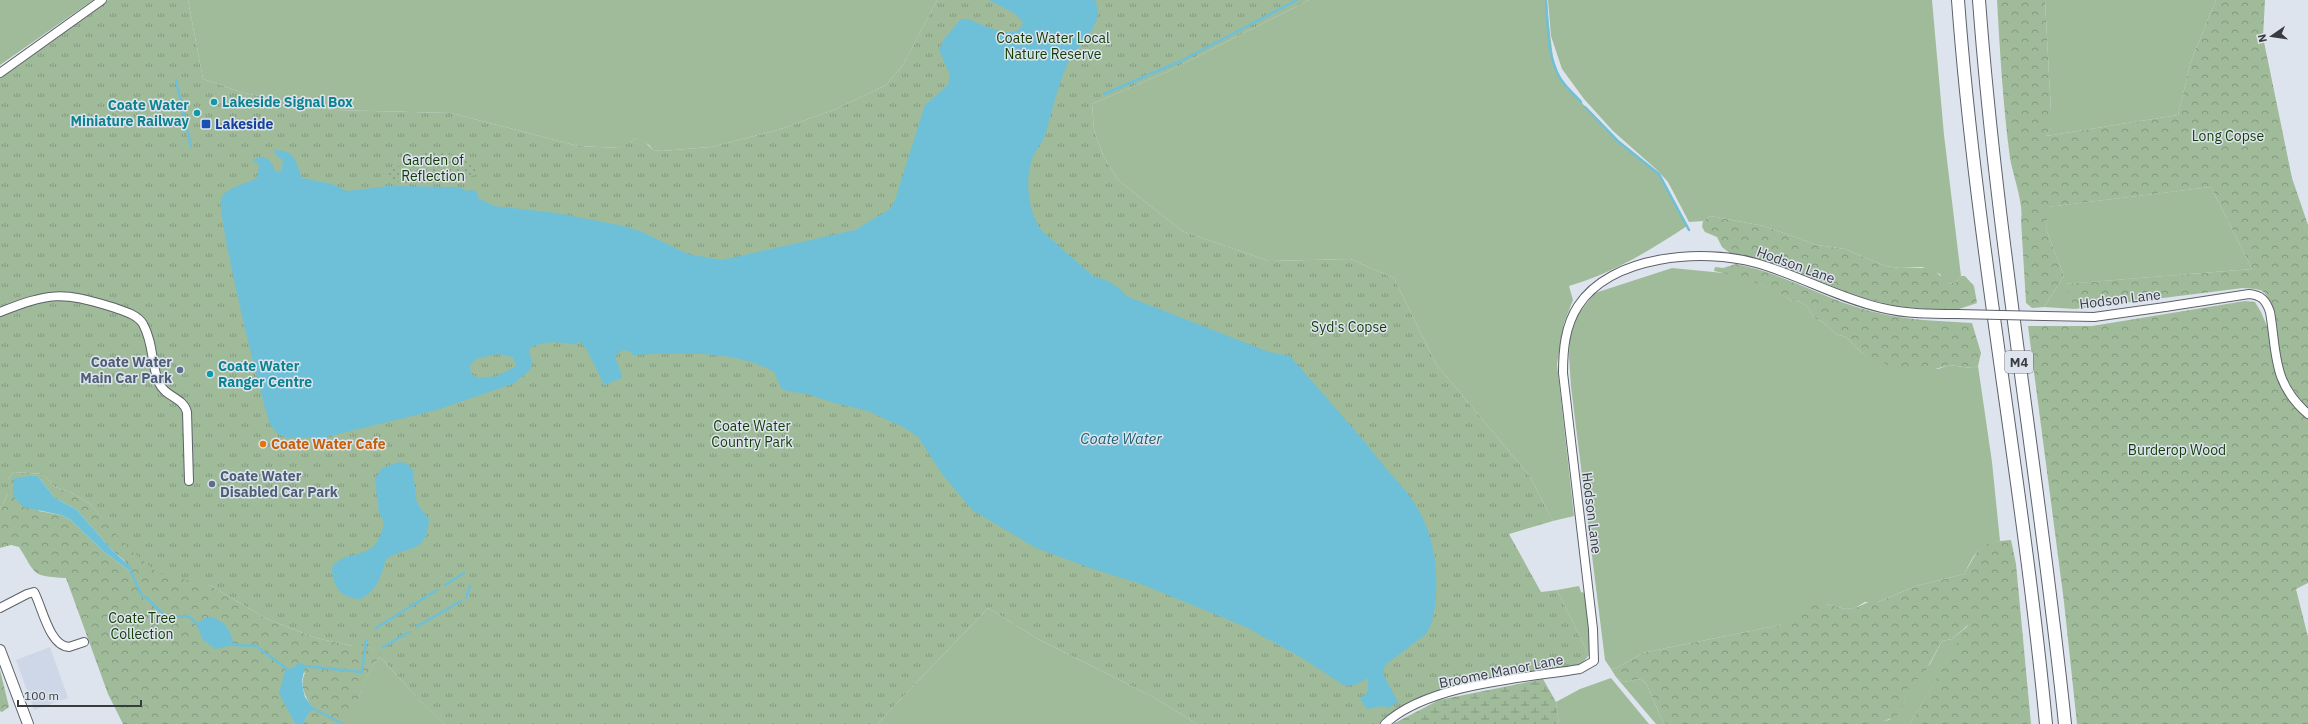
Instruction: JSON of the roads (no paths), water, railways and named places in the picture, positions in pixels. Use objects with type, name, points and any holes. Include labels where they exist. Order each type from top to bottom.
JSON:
[{"type":"highway","name":"M4","points":[[1958,0],[1981,227],[2033,601],[2046,724]]},
{"type":"highway","name":"M4","points":[[1979,0],[2003,241],[2054,618],[2065,724]]},
{"type":"main road","points":[[0,650],[28,724]]},
{"type":"street","points":[[0,74],[102,0]]},
{"type":"street","name":"Hodson Lane","points":[[1580,669],[1594,661],[1594,645],[1563,367],[1568,327],[1577,307],[1591,290],[1620,273],[1647,263],[1682,256],[1705,255],[1756,263],[1836,294],[1882,308],[1911,313],[2094,317],[2249,294],[2260,297],[2267,304],[2270,312],[2276,364],[2281,380],[2296,402],[2308,414]]},
{"type":"street","points":[[0,312],[34,300],[64,295],[103,304],[138,318],[148,335],[158,381],[162,389],[185,405],[187,412],[189,481]]},
{"type":"street","points":[[0,608],[34,592],[50,631],[59,642],[69,647],[84,642]]},
{"type":"street","name":"Broome Manor Lane","points":[[1385,724],[1415,705],[1447,693],[1580,669]]},
{"type":"water","name":"Coate Water","points":[[989,0],[1095,0],[1097,9],[1097,17],[1090,33],[1073,55],[1064,72],[1045,136],[1033,157],[1030,166],[1028,185],[1029,196],[1034,216],[1043,232],[1093,276],[1106,280],[1119,288],[1126,296],[1269,352],[1290,356],[1369,447],[1416,505],[1427,529],[1434,555],[1436,568],[1436,595],[1434,611],[1432,621],[1425,635],[1385,665],[1383,674],[1398,702],[1388,708],[1382,706],[1367,709],[1360,699],[1368,691],[1368,678],[1355,685],[1345,686],[1302,658],[1246,627],[1141,584],[1090,568],[1036,548],[972,510],[942,474],[918,437],[905,428],[868,411],[834,403],[807,394],[786,391],[781,388],[774,372],[742,359],[686,353],[632,355],[631,352],[623,350],[615,356],[622,378],[604,385],[586,348],[580,342],[576,343],[577,345],[547,343],[530,348],[529,352],[532,367],[515,383],[437,410],[326,437],[288,438],[278,434],[271,426],[241,310],[221,212],[221,199],[223,195],[232,189],[257,178],[259,167],[257,162],[252,162],[253,159],[264,157],[270,161],[276,172],[281,172],[283,160],[276,155],[274,150],[287,152],[294,158],[302,178],[332,184],[347,191],[389,186],[460,187],[466,191],[472,190],[477,192],[478,198],[494,206],[556,213],[624,226],[642,232],[688,254],[722,260],[855,230],[890,209],[895,200],[925,105],[948,85],[950,75],[939,50],[944,39],[961,19],[967,19],[998,31],[1014,32],[1019,29],[1023,22],[1014,13]],"holes":[[[497,354],[513,357],[516,366],[497,376],[478,378],[471,374],[470,365],[476,359]]]},
{"type":"water","points":[[399,462],[406,463],[413,470],[418,505],[429,519],[427,530],[420,544],[386,559],[378,582],[367,595],[361,599],[349,597],[336,587],[332,568],[345,558],[368,550],[375,545],[380,536],[384,522],[379,513],[375,479],[382,468]]},
{"type":"water","points":[[37,475],[55,498],[76,509],[112,550],[132,568],[131,572],[103,551],[71,520],[61,515],[23,507],[13,496],[14,478]]},
{"type":"water","points":[[212,617],[225,624],[230,631],[233,645],[215,649],[202,639],[197,624],[204,618]]},
{"type":"water","points":[[300,663],[303,664],[305,668],[302,680],[305,697],[314,709],[309,713],[303,724],[295,724],[279,693],[285,671]]},
{"type":"waterway","points":[[1104,94],[1181,61],[1297,0]]},
{"type":"waterway","points":[[1546,0],[1550,49],[1555,68],[1569,90],[1581,102]]},
{"type":"waterway","points":[[176,80],[191,147]]},
{"type":"waterway","points":[[1585,107],[1619,142],[1659,174],[1689,230]]},
{"type":"waterway","points":[[131,572],[142,596],[148,599],[166,617],[188,616],[197,624]]},
{"type":"waterway","points":[[445,585],[464,573]]},
{"type":"waterway","points":[[466,598],[470,586]]},
{"type":"waterway","points":[[376,628],[437,590]]},
{"type":"waterway","points":[[416,627],[461,601]]},
{"type":"waterway","points":[[383,647],[409,632]]},
{"type":"waterway","points":[[304,666],[362,672],[366,641]]},
{"type":"waterway","points":[[233,645],[256,646],[287,669]]},
{"type":"waterway","points":[[314,709],[343,724]]},
{"type":"place","name":"Lakeside Signal Box","points":[[214,102]]},
{"type":"place","name":"Coate Water Miniature Railway","points":[[197,113]]},
{"type":"place","name":"Lakeside","points":[[206,124]]},
{"type":"place","name":"Coate Water Main Car Park","points":[[180,370]]},
{"type":"place","name":"Coate Water Ranger Centre","points":[[210,374]]},
{"type":"place","name":"Coate Water Cafe","points":[[263,444]]},
{"type":"place","name":"Coate Water Disabled Car Park","points":[[212,484]]},
{"type":"park label","name":"Coate Water Local Nature Reserve","points":[[1053,46]]},
{"type":"park label","name":"Long Copse","points":[[2228,136]]},
{"type":"park label","name":"Garden of Reflection","points":[[433,168]]},
{"type":"park label","name":"Syd's Copse","points":[[1349,327]]},
{"type":"park label","name":"Coate Water Country Park","points":[[752,434]]},
{"type":"park label","name":"Burderop Wood","points":[[2177,450]]},
{"type":"park label","name":"Coate Tree Collection","points":[[142,626]]}]
